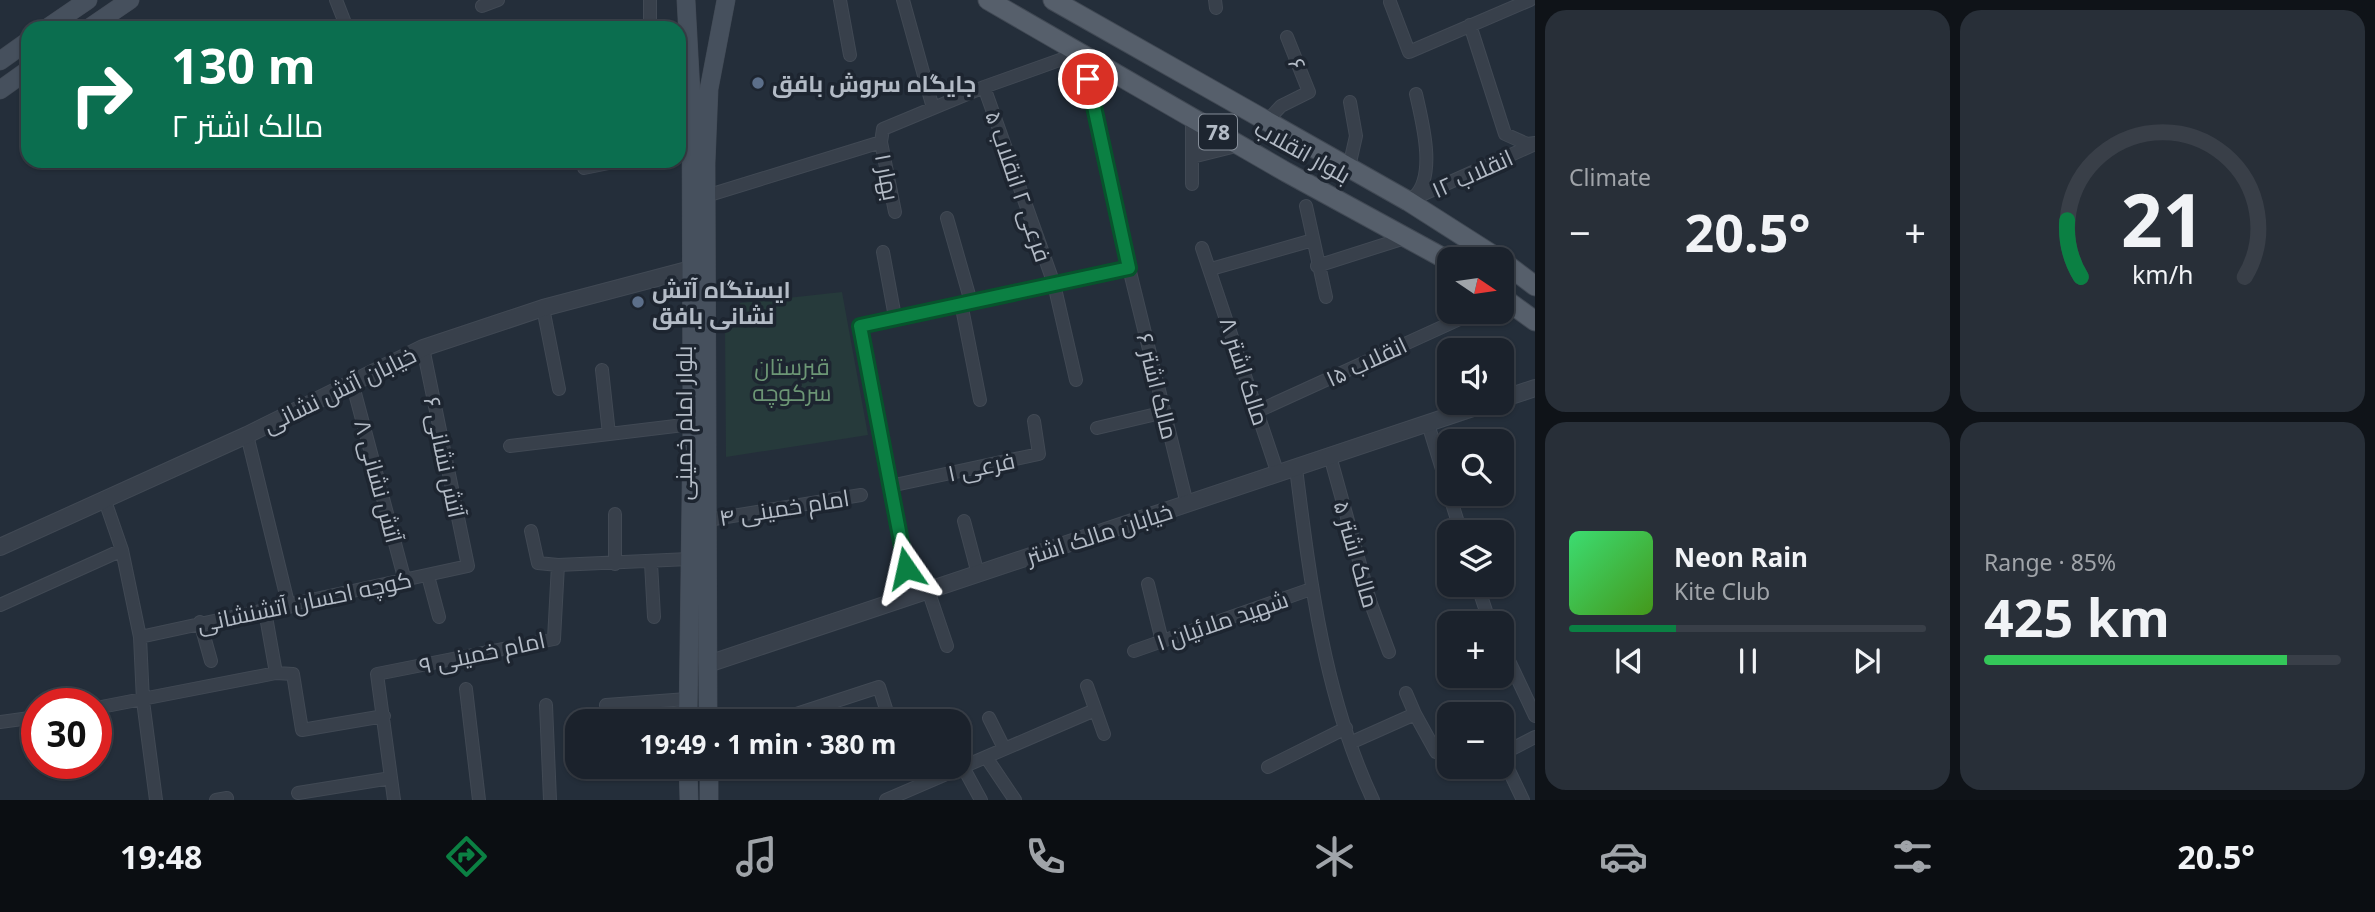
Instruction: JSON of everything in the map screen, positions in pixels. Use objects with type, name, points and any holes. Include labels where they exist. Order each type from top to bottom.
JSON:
[{"type":"main road","points":[[98,21],[130,0]]},
{"type":"main road","name":"بلوار امام خمینی","points":[[686,30],[687,0]]},
{"type":"main road","name":"بلوار امام خمینی","points":[[708,709],[708,520],[700,348],[709,89],[726,0]]},
{"type":"main road","name":"بلوار انقلاب","points":[[988,0],[1012,8],[1240,145],[1437,254]]},
{"type":"main road","name":"بلوار انقلاب","points":[[1053,0],[1074,5],[1267,121],[1408,201],[1480,247]]},
{"type":"main road","points":[[57,21],[81,5]]},
{"type":"main road","points":[[0,61],[21,46]]},
{"type":"main road","points":[[0,90],[21,75]]},
{"type":"main road","name":"بلوار امام خمینی","points":[[686,168],[691,269],[700,348]]},
{"type":"main road","name":"بلوار انقلاب","points":[[1514,270],[1535,286]]},
{"type":"main road","points":[[1514,306],[1535,321]]},
{"type":"main road","name":"بلوار امام خمینی","points":[[687,709],[692,424],[700,392]]},
{"type":"main road","points":[[688,779],[689,800]]},
{"type":"main road","points":[[709,779],[709,800]]},
{"type":"street","points":[[336,0],[344,21]]},
{"type":"street","points":[[482,6],[498,0]]},
{"type":"street","points":[[650,0],[650,21]]},
{"type":"street","points":[[840,0],[849,55]]},
{"type":"street","points":[[903,0],[933,108]]},
{"type":"street","points":[[1390,2],[1407,51],[1531,0]]},
{"type":"street","points":[[1471,25],[1504,134],[1527,144],[1535,144]]},
{"type":"street","name":"۶","points":[[1267,121],[1281,106],[1309,92],[1287,37]]},
{"type":"street","points":[[706,196],[881,142],[883,129],[984,87],[1082,52]]},
{"type":"street","name":"مالک اشتر ۶","points":[[1082,52],[1129,268],[1187,504]]},
{"type":"street","name":"فرعی ۲ انقلاب ۵","points":[[984,87],[1054,284],[1076,380]]},
{"type":"street","points":[[1408,201],[1421,190],[1426,180],[1424,130],[1416,94]]},
{"type":"street","points":[[1349,167],[1356,136],[1350,102]]},
{"type":"street","points":[[1192,117],[1192,184]]},
{"type":"street","name":"بهار ۱","points":[[881,142],[895,212]]},
{"type":"street","name":"انقلاب ۱۲","points":[[1408,201],[1535,144]]},
{"type":"street","points":[[1192,157],[1240,145]]},
{"type":"street","points":[[1306,206],[1326,298]]},
{"type":"street","points":[[947,218],[966,302],[980,400]]},
{"type":"street","points":[[1317,266],[1408,237]]},
{"type":"street","points":[[1211,269],[1313,240]]},
{"type":"street","name":"مالک اشتر ۸","points":[[1202,248],[1278,474]]},
{"type":"street","points":[[883,252],[895,317]]},
{"type":"street","points":[[912,596],[860,326],[1129,268]]},
{"type":"street","name":"خیابان آتش نشانی","points":[[0,547],[247,435],[423,348],[543,308],[691,269]]},
{"type":"street","points":[[543,308],[559,389]]},
{"type":"street","name":"انقلاب ۱۵","points":[[1258,411],[1449,324]]},
{"type":"street","name":"آتش نشانی ۶","points":[[423,348],[468,566]]},
{"type":"street","points":[[602,370],[609,434]]},
{"type":"street","name":"آتش نشانی ۸","points":[[352,382],[405,581]]},
{"type":"street","points":[[1514,395],[1535,388]]},
{"type":"street","points":[[1097,428],[1165,412]]},
{"type":"street","name":"خیابان مالک اشتر","points":[[708,664],[1454,415]]},
{"type":"street","name":"فرعی ۱","points":[[890,486],[1039,454],[1034,421]]},
{"type":"street","points":[[510,446],[692,424]]},
{"type":"street","points":[[1428,424],[1437,454]]},
{"type":"street","points":[[247,435],[289,607]]},
{"type":"street","name":"مالک اشتر ۵","points":[[1330,456],[1364,583],[1389,652]]},
{"type":"street","points":[[1296,468],[1311,589],[1356,765],[1373,800]]},
{"type":"street","name":"امام خمینی ۴","points":[[708,520],[861,495]]},
{"type":"street","points":[[104,498],[122,550],[140,637],[142,701],[156,800]]},
{"type":"street","points":[[615,514],[615,564]]},
{"type":"street","points":[[964,521],[978,574]]},
{"type":"street","points":[[531,531],[538,563],[615,564],[689,559]]},
{"type":"street","points":[[0,605],[122,550]]},
{"type":"street","points":[[651,563],[654,617]]},
{"type":"street","name":"امام خمینی ۹","points":[[394,800],[377,674],[554,639],[558,565]]},
{"type":"street","name":"کوچه احسان آتشنشانی","points":[[140,637],[200,622],[289,607],[468,566]]},
{"type":"street","points":[[428,576],[439,617]]},
{"type":"street","points":[[1148,584],[1162,641]]},
{"type":"street","name":"شهید ملائیان ۱","points":[[1134,651],[1311,589]]},
{"type":"street","points":[[928,590],[947,646]]},
{"type":"street","points":[[265,611],[276,673]]},
{"type":"street","points":[[200,622],[211,661]]},
{"type":"street","points":[[1514,671],[1535,716]]},
{"type":"street","points":[[112,706],[276,673],[293,674],[302,730],[384,716]]},
{"type":"street","points":[[1087,686],[1104,734]]},
{"type":"street","points":[[831,709],[879,687],[886,709]]},
{"type":"street","points":[[466,689],[479,800]]},
{"type":"street","points":[[1406,693],[1436,752]]},
{"type":"street","points":[[606,709],[606,705],[687,699]]},
{"type":"street","points":[[546,705],[550,800]]},
{"type":"street","points":[[971,764],[1095,710]]},
{"type":"street","points":[[1350,743],[1415,714]]},
{"type":"street","points":[[989,718],[1004,748]]},
{"type":"street","points":[[0,722],[21,719]]},
{"type":"street","points":[[1268,767],[1346,728]]},
{"type":"street","points":[[1514,748],[1535,737]]},
{"type":"street","points":[[986,757],[1014,800]]},
{"type":"street","points":[[298,793],[391,778]]},
{"type":"street","points":[[886,800],[935,779]]},
{"type":"street","points":[[970,779],[981,800]]},
{"type":"street","points":[[1513,779],[1523,800]]},
{"type":"green space","name":"قبرستان سرکوچه","points":[[842,292],[868,435],[726,457],[725,326],[741,323],[740,303]]},
{"type":"place","name":"جایگاه سروش بافق","points":[[758,83]]},
{"type":"place","name":"ایستگاه آتش نشانی بافق","points":[[638,302]]},
{"type":"route","points":[[906,568],[860,326],[1129,268],[1088,79]]}]
